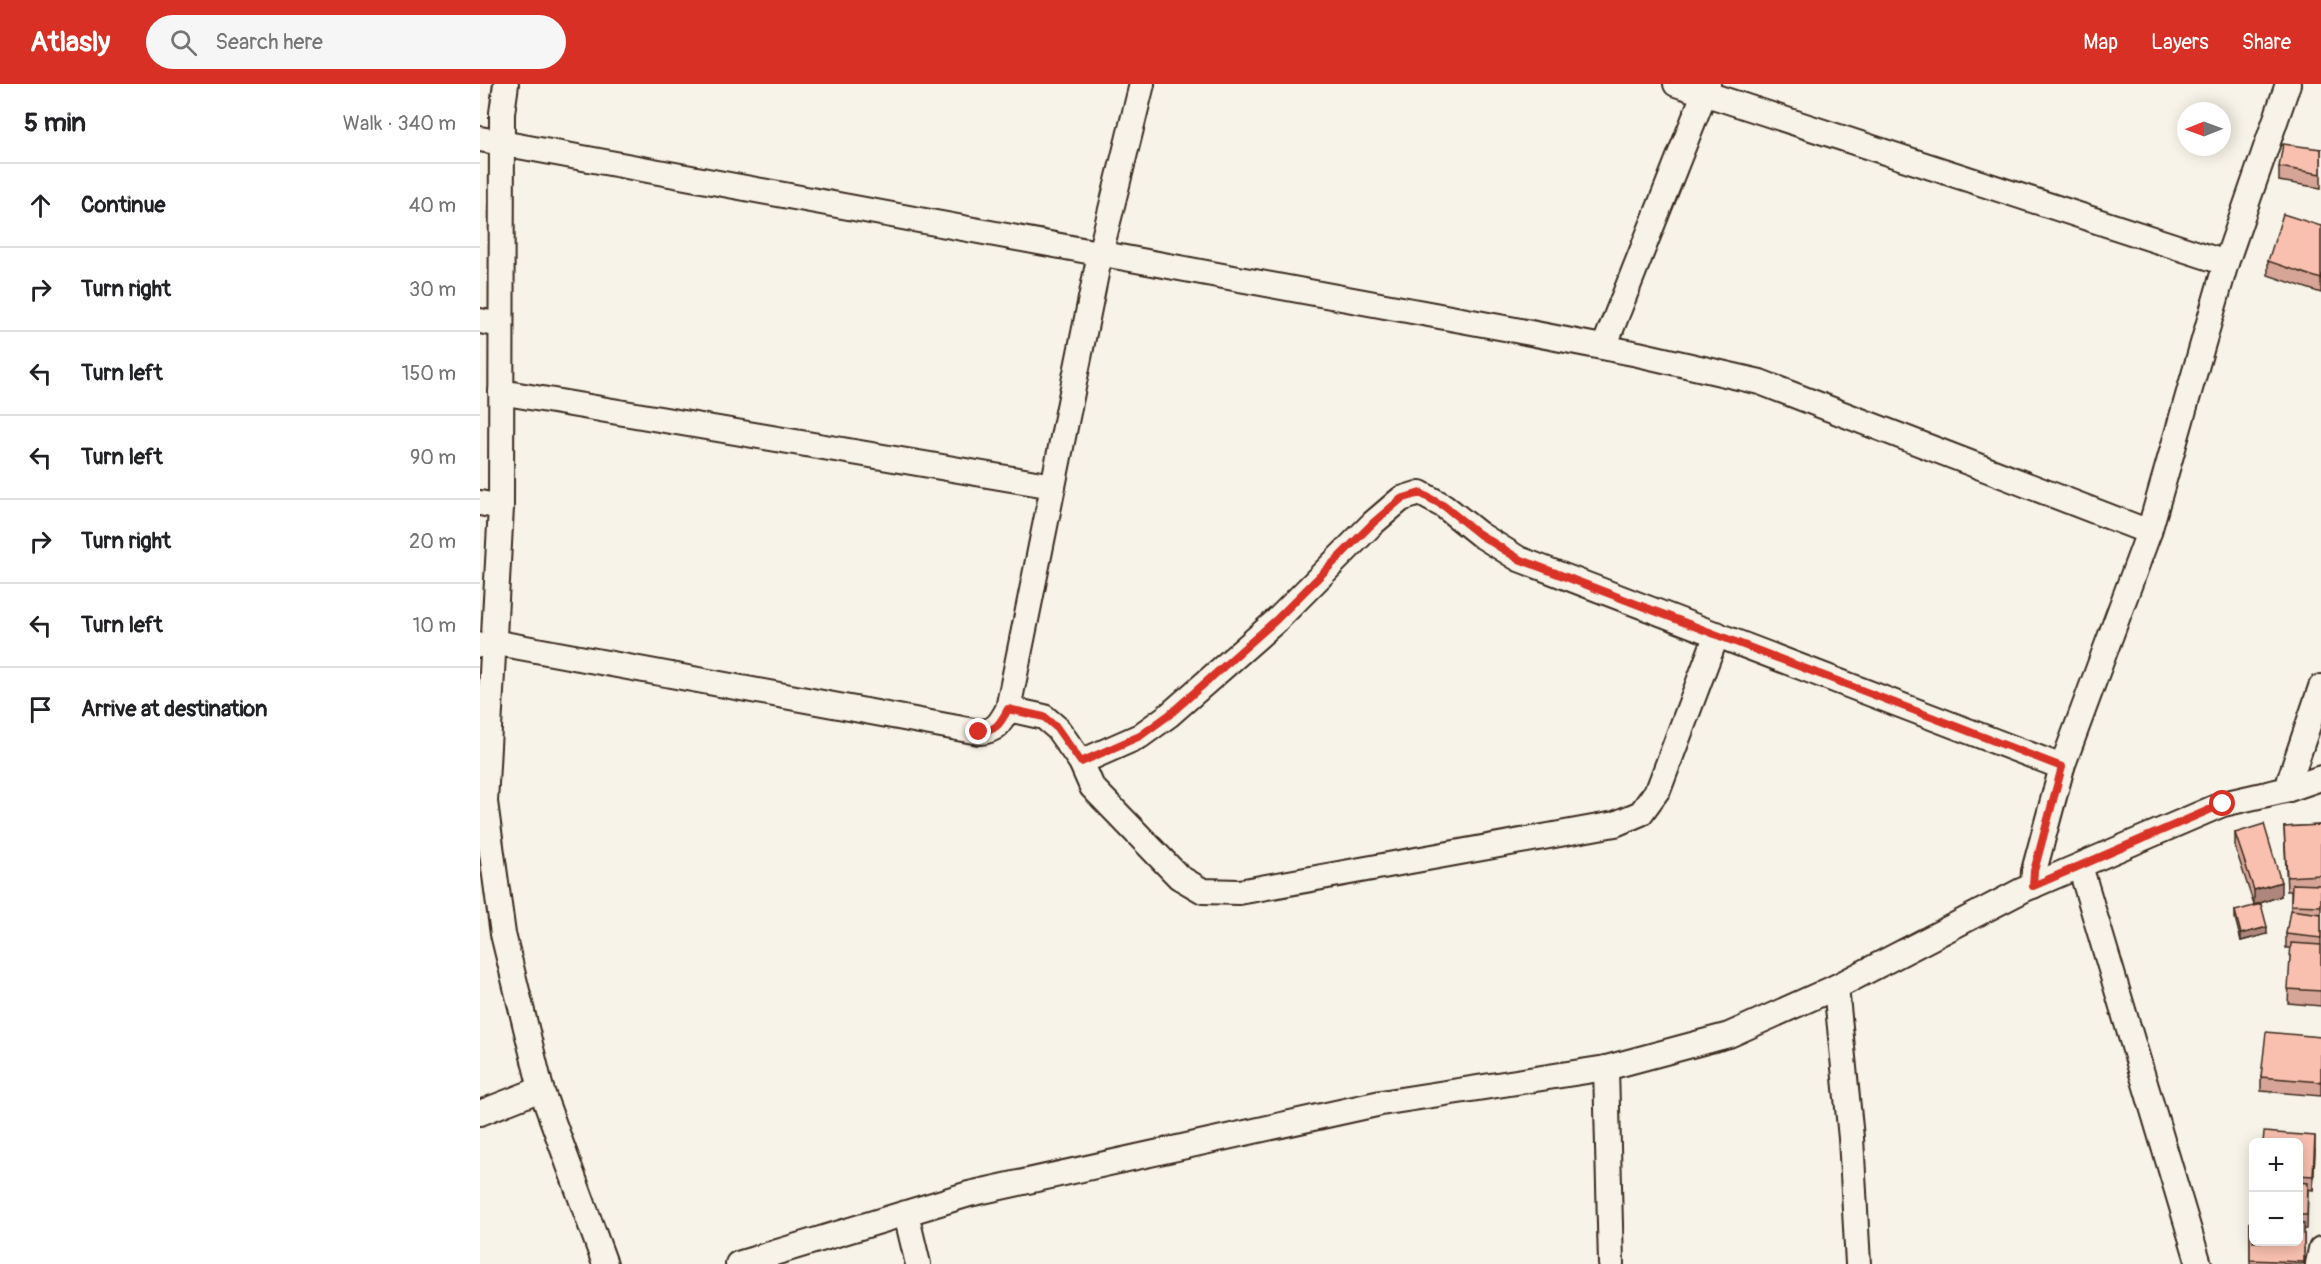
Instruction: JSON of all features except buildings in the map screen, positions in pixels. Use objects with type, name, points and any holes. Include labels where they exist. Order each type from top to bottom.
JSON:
[{"type":"street","points":[[506,84],[502,113],[491,141],[491,323],[501,392],[490,505],[485,802],[487,868],[541,1089],[605,1264]]},
{"type":"street","points":[[487,643],[979,732],[988,732],[999,726],[1008,709],[1100,254],[1143,84]]},
{"type":"street","points":[[1676,84],[1706,89],[2226,263]]},
{"type":"street","points":[[2033,886],[2034,871],[2062,767],[2149,532],[2226,263],[2288,84]]},
{"type":"street","points":[[1604,347],[1706,89]]},
{"type":"street","points":[[491,141],[1604,347],[1760,382],[2149,532]]},
{"type":"street","points":[[501,392],[1053,486]]},
{"type":"street","points":[[1081,762],[1140,736],[1169,715],[1276,620],[1373,523],[1401,499],[1420,493],[1444,506],[1479,534],[1519,559],[2062,767]]},
{"type":"street","points":[[1008,709],[1044,717],[1057,728],[1081,762],[1092,787],[1179,877],[1203,891],[1239,892],[1615,824],[1641,813],[1659,788],[1717,634]]},
{"type":"street","points":[[2289,789],[2290,779],[2321,687]]},
{"type":"street","points":[[738,1264],[969,1194],[1382,1103],[1606,1068],[1729,1035],[1836,987],[2033,886],[2223,804],[2289,789],[2321,778]]},
{"type":"street","points":[[2080,866],[2199,1264]]},
{"type":"street","points":[[1836,987],[1851,1138],[1858,1264]]},
{"type":"street","points":[[1606,1068],[1611,1264]]},
{"type":"street","points":[[480,1113],[541,1089]]},
{"type":"street","points":[[906,1214],[918,1264]]},
{"type":"street","points":[[2318,1264],[2321,1249]]},
{"type":"route","points":[[979,732],[988,732],[999,726],[1008,709],[1044,717],[1057,728],[1081,762],[1140,736],[1169,715],[1276,620],[1373,523],[1401,499],[1420,493],[1444,506],[1479,534],[1519,559],[2062,767],[2034,871],[2033,886],[2223,804]]}]
